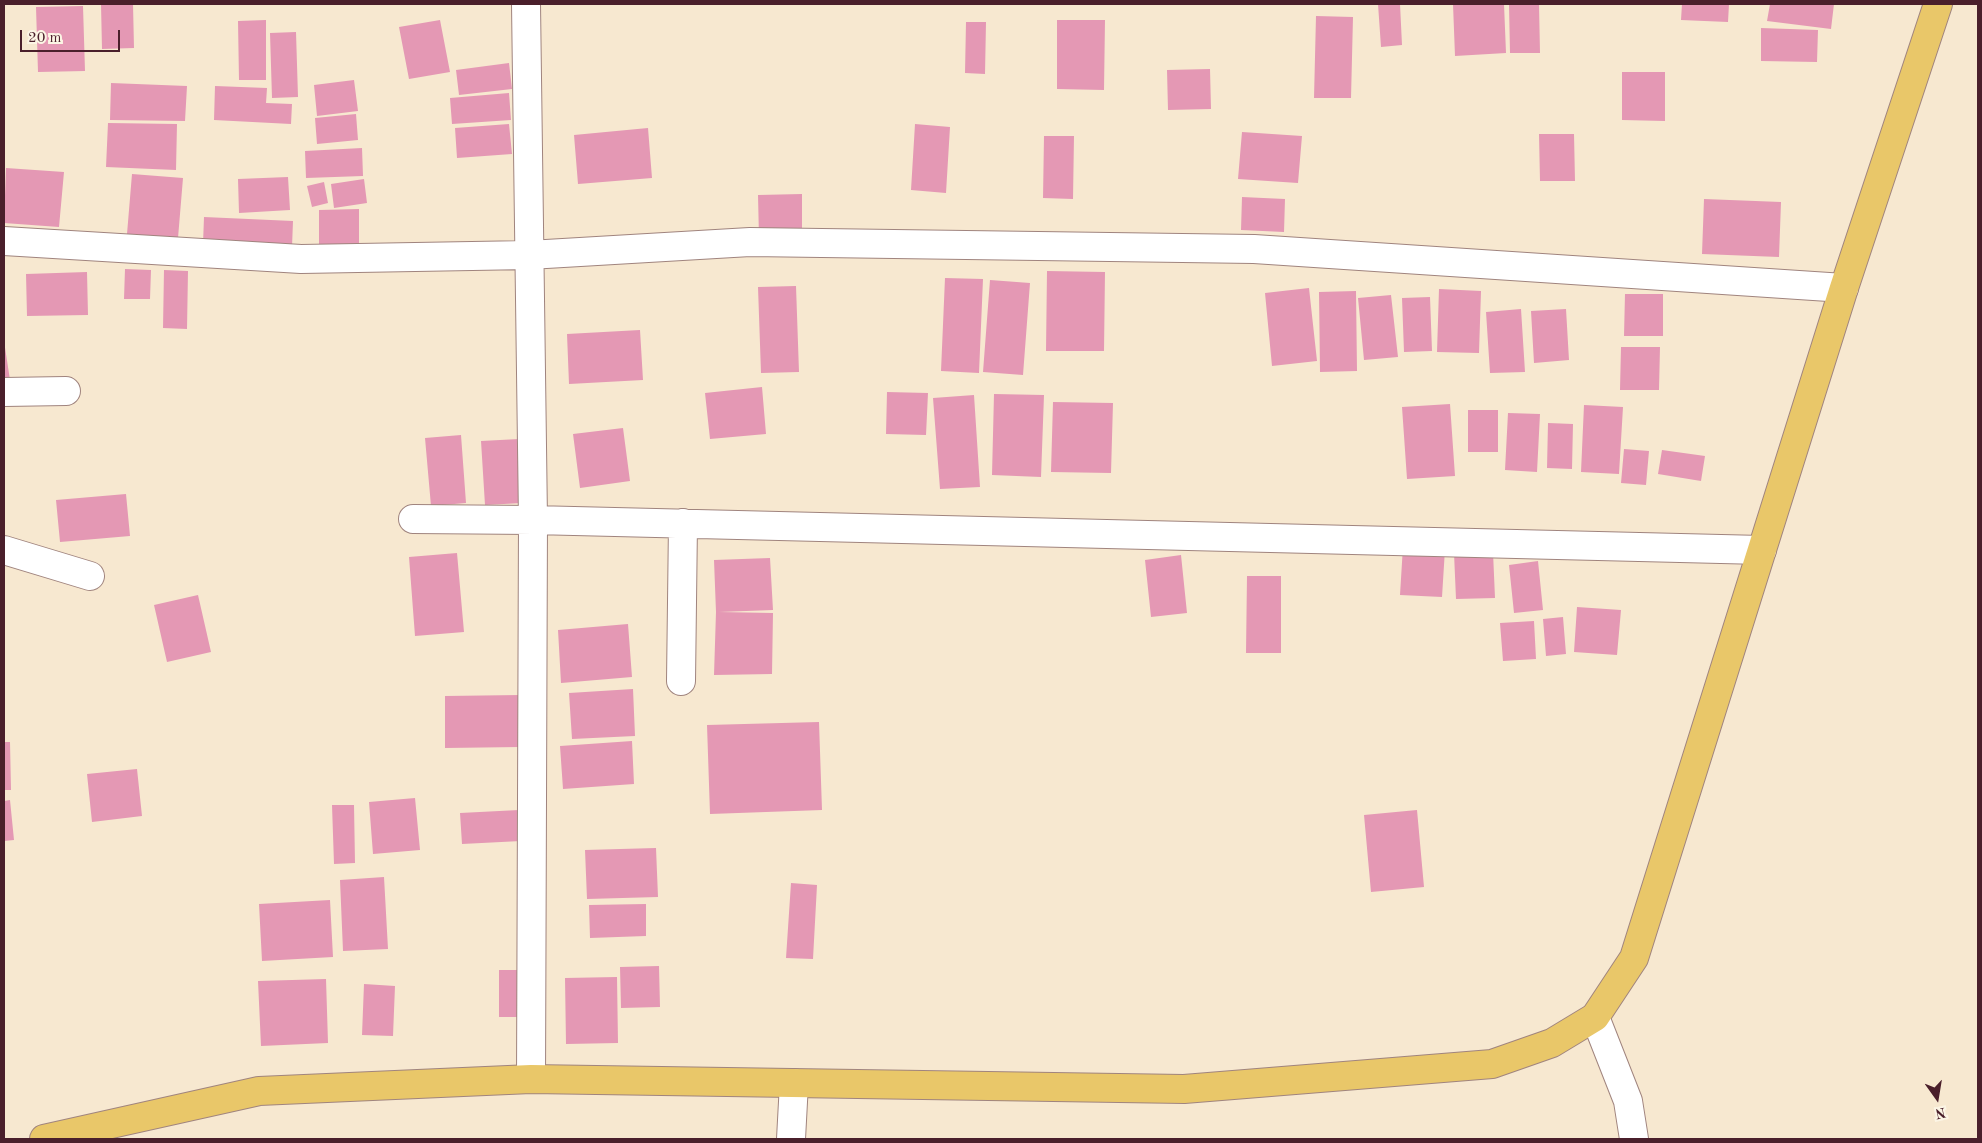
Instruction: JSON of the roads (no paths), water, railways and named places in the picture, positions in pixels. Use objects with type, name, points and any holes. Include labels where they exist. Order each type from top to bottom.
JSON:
[{"type":"main road","points":[[44,1139],[259,1091],[530,1079],[1184,1089],[1492,1064],[1552,1043],[1595,1017],[1634,958],[1844,288],[1938,4]]},
{"type":"street","points":[[526,4],[533,520],[530,1079]]},
{"type":"street","points":[[4,241],[301,259],[529,255],[750,242],[1254,249],[1844,288]]},
{"type":"street","points":[[4,392],[66,391]]},
{"type":"street","points":[[413,519],[683,523],[1762,550]]},
{"type":"street","points":[[681,681],[683,523]]},
{"type":"street","points":[[4,550],[90,576]]},
{"type":"street","points":[[1595,1017],[1628,1101],[1634,1139]]},
{"type":"street","points":[[791,1139],[794,1083]]}]
